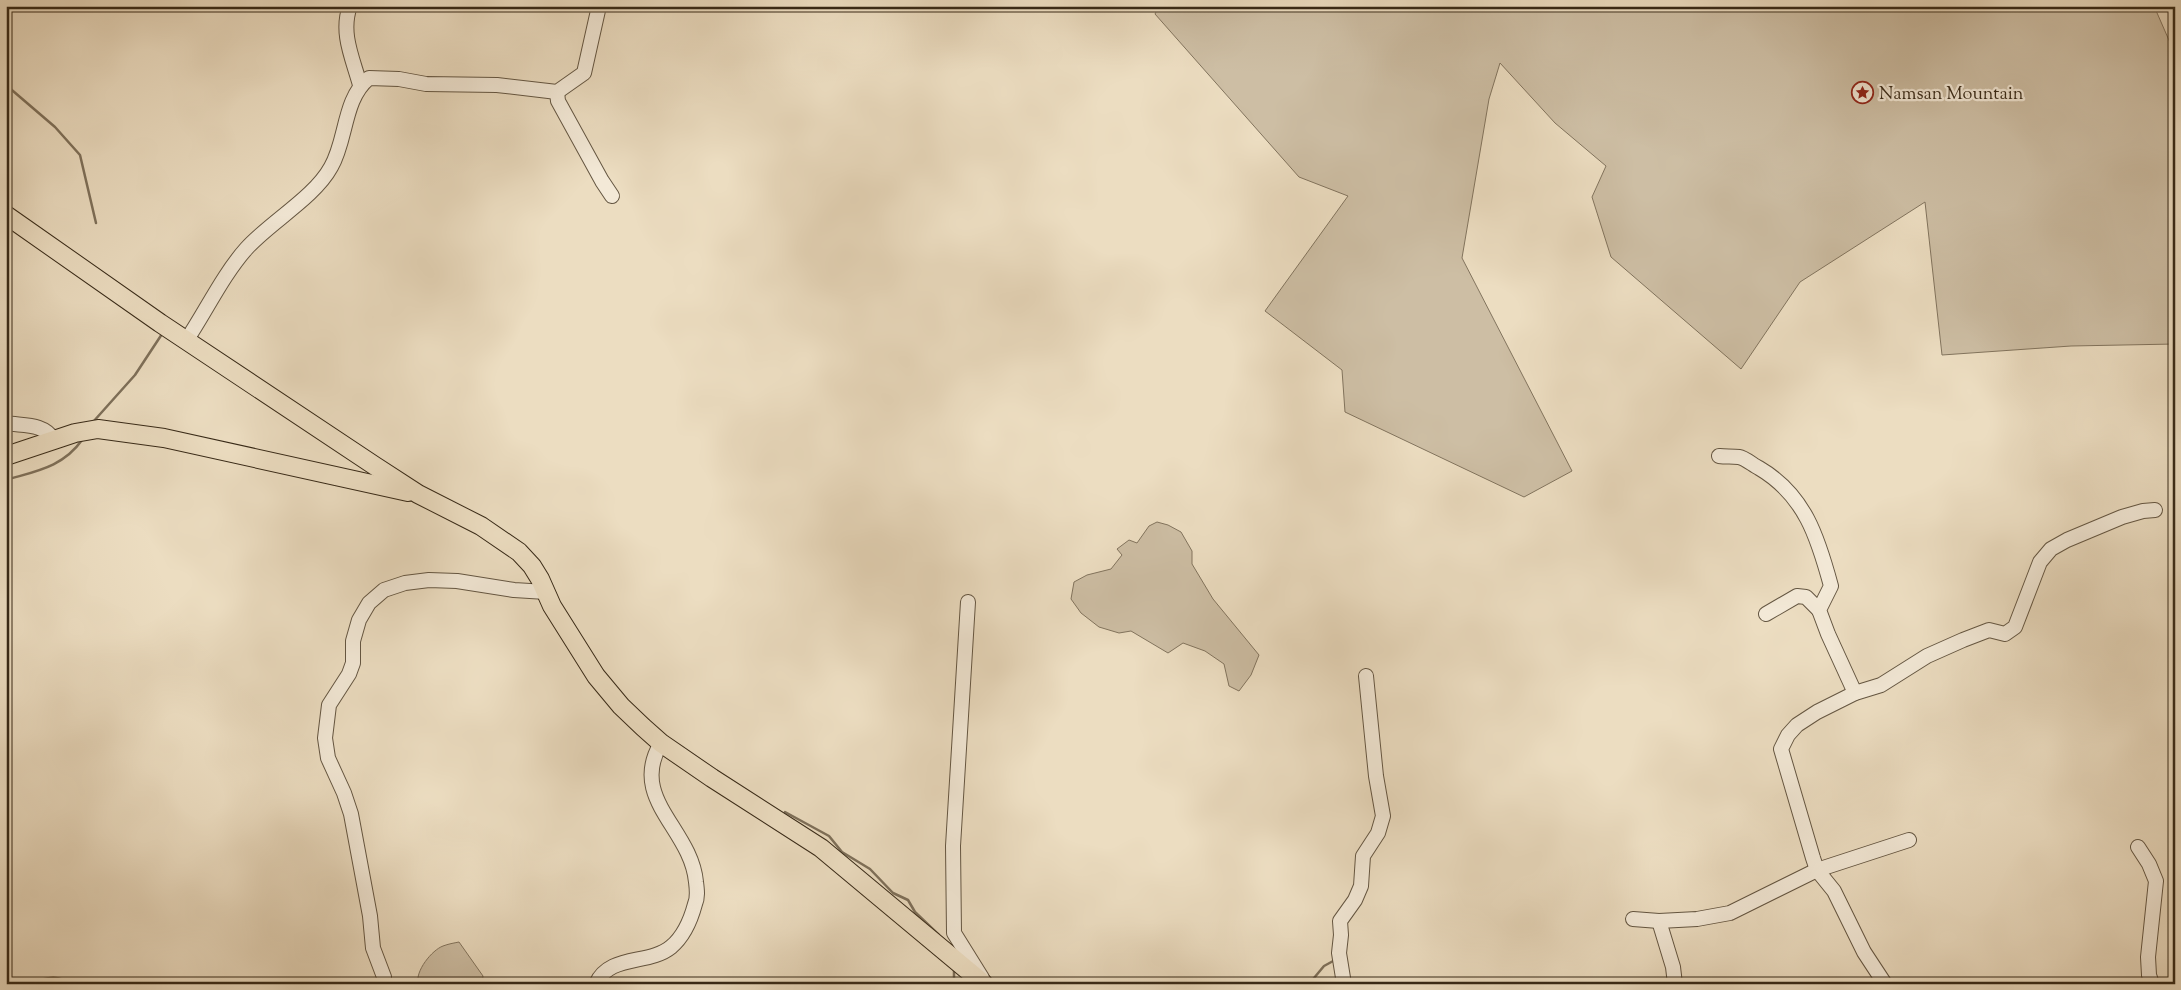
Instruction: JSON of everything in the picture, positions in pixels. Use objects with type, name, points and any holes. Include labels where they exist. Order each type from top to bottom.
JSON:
[{"type":"main road","points":[[6,215],[186,341],[418,494],[500,538],[519,552],[532,566],[552,606],[596,676],[621,706],[661,743],[821,848],[985,984]]},
{"type":"main road","points":[[6,456],[75,433],[98,429],[164,438],[418,494]]},
{"type":"street","points":[[350,6],[346,18],[347,38],[360,85]]},
{"type":"street","points":[[186,341],[247,248],[289,211],[328,172],[338,154],[349,112],[360,85],[369,78],[380,77],[426,84],[497,85],[557,92],[584,72],[599,6]]},
{"type":"street","points":[[557,92],[558,102],[612,196]]},
{"type":"street","points":[[6,423],[42,428],[49,432],[54,440]]},
{"type":"street","points":[[1719,456],[1739,457],[1766,472],[1789,491],[1809,519],[1824,558],[1831,586],[1819,610]]},
{"type":"street","points":[[1885,984],[1864,952],[1834,891],[1817,870],[1781,749],[1788,735],[1797,725],[1816,712],[1855,693],[1881,685],[1927,656],[1989,630],[2005,634],[2015,627],[2040,562],[2051,549],[2067,540],[2122,517],[2143,510],[2155,510]]},
{"type":"street","points":[[384,984],[384,977],[373,948],[370,916],[351,814],[344,793],[328,758],[325,738],[329,705],[350,674],[353,663],[353,641],[359,620],[369,603],[384,590],[405,583],[429,580],[456,581],[514,590],[546,592]]},
{"type":"street","points":[[1766,614],[1796,596],[1806,596],[1819,610],[1855,693]]},
{"type":"street","points":[[968,602],[953,846],[954,933],[985,984]]},
{"type":"street","points":[[1344,984],[1340,957],[1340,921],[1355,900],[1360,886],[1363,856],[1378,833],[1383,816],[1376,776],[1366,676]]},
{"type":"street","points":[[596,984],[603,972],[612,966],[640,959],[670,948],[682,935],[696,904],[696,875],[685,844],[654,792],[651,778],[654,756],[661,743]]},
{"type":"street","points":[[1633,920],[1697,919],[1730,913],[1817,870],[1909,840]]},
{"type":"street","points":[[2138,847],[2149,864],[2156,881],[2148,957],[2149,975],[2152,984]]},
{"type":"street","points":[[1660,921],[1673,967],[1675,984]]},
{"type":"shaded area","points":[[1159,6],[2154,6],[2175,54],[2175,344],[2071,346],[1942,355],[1925,202],[1800,282],[1741,369],[1611,257],[1592,197],[1606,166],[1555,123],[1500,63],[1489,99],[1462,258],[1572,471],[1524,497],[1345,412],[1342,370],[1265,311],[1348,196],[1299,177],[1155,14]]},
{"type":"shaded area","points":[[1157,522],[1181,532],[1192,551],[1192,564],[1213,599],[1259,655],[1251,675],[1239,691],[1229,686],[1224,664],[1205,651],[1183,643],[1168,653],[1131,631],[1119,633],[1099,627],[1081,613],[1071,599],[1074,582],[1087,575],[1111,569],[1122,555],[1117,549],[1129,540],[1137,543],[1149,526]]},
{"type":"shaded area","points":[[459,942],[483,976],[482,984],[418,984],[419,973],[429,956],[443,946]]},
{"type":"waterway","points":[[6,85],[55,127],[80,155],[96,223]]},
{"type":"waterway","points":[[93,422],[135,375],[162,334]]},
{"type":"waterway","points":[[6,480],[38,471],[58,462],[75,449],[82,440]]},
{"type":"waterway","points":[[785,812],[829,836],[842,852],[870,869],[893,893],[908,900],[915,912],[939,935]]},
{"type":"waterway","points":[[1309,984],[1324,966],[1335,960]]},
{"type":"waterway","points":[[954,967],[954,984]]},
{"type":"waterway","points":[[33,984],[52,978],[62,979],[71,984]]},
{"type":"place","name":"Namsan Mountain","points":[[1863,93]]}]
